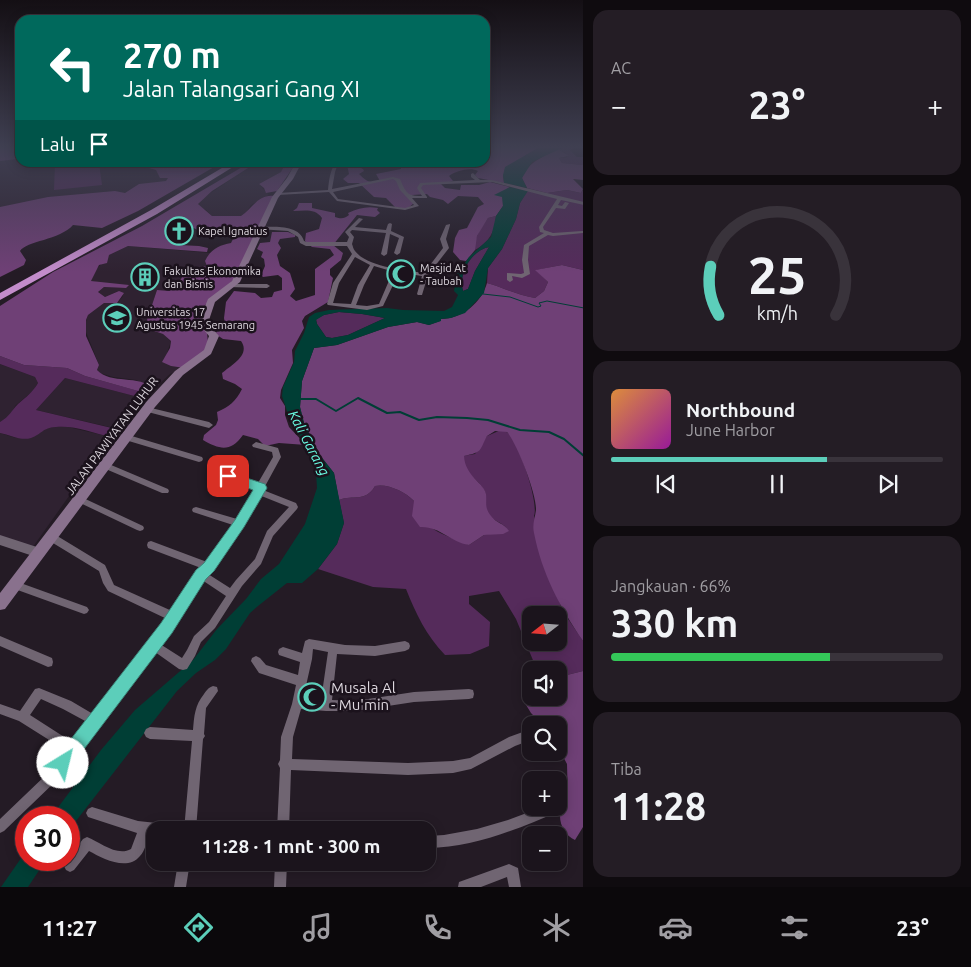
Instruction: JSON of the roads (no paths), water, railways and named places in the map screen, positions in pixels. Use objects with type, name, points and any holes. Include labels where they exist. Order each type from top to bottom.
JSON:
[{"type":"highway","points":[[0,290],[181,189]]},
{"type":"highway","points":[[0,296],[192,189]]},
{"type":"main road","name":"JALAN PAWIYATAN LUHUR","points":[[0,604],[168,382],[208,352],[214,336],[203,323],[205,314],[211,301],[236,282],[274,197],[282,189]]},
{"type":"street","points":[[278,194],[338,189]]},
{"type":"street","points":[[330,191],[335,199],[340,201],[405,209],[417,206],[400,189]]},
{"type":"street","points":[[405,194],[425,197],[421,189]]},
{"type":"street","points":[[528,189],[583,205]]},
{"type":"street","points":[[559,199],[567,203],[583,205]]},
{"type":"street","points":[[546,234],[541,227],[559,199]]},
{"type":"street","points":[[555,206],[563,208],[567,203]]},
{"type":"street","points":[[361,219],[347,232],[352,237],[349,244],[354,255],[373,264],[425,275]]},
{"type":"street","points":[[384,254],[390,224]]},
{"type":"street","points":[[420,294],[425,275],[446,248],[444,240],[448,225]]},
{"type":"street","points":[[259,228],[293,232],[300,236],[302,242],[306,244],[349,244]]},
{"type":"street","points":[[351,228],[389,232],[402,236],[397,253]]},
{"type":"street","points":[[510,280],[509,274],[522,276],[527,274],[525,260],[527,245],[546,234],[582,232]]},
{"type":"street","points":[[354,255],[336,283],[331,304],[367,308],[381,305],[394,269]]},
{"type":"street","points":[[353,306],[373,264]]},
{"type":"street","points":[[230,286],[267,286]]},
{"type":"street","points":[[147,409],[209,425]]},
{"type":"street","points":[[125,437],[199,459]]},
{"type":"street","points":[[2,822],[53,776],[174,617],[201,574],[209,567],[239,523],[277,457],[275,450],[256,445]]},
{"type":"street","points":[[104,465],[165,492]]},
{"type":"street","points":[[153,645],[183,665],[191,653],[194,644],[212,625],[231,594],[258,561],[270,534],[294,507],[228,476]]},
{"type":"street","points":[[79,499],[140,528]]},
{"type":"street","points":[[196,510],[239,523]]},
{"type":"street","points":[[51,537],[102,568],[106,574],[107,584],[111,588],[174,617]]},
{"type":"street","points":[[0,540],[39,553]]},
{"type":"street","points":[[151,545],[209,567]]},
{"type":"street","points":[[201,574],[231,594]]},
{"type":"street","points":[[15,585],[84,610]]},
{"type":"street","points":[[0,641],[48,662]]},
{"type":"street","points":[[283,821],[286,737],[297,704],[310,644],[374,651],[405,646]]},
{"type":"street","points":[[326,706],[333,648]]},
{"type":"street","points":[[283,652],[307,658]]},
{"type":"street","points":[[256,661],[263,669],[302,682]]},
{"type":"street","points":[[191,821],[200,708],[213,691]]},
{"type":"street","points":[[22,717],[36,694],[40,693],[94,720]]},
{"type":"street","points":[[297,704],[355,706],[414,697],[469,694]]},
{"type":"street","points":[[0,709],[22,717],[72,749]]},
{"type":"street","points":[[150,733],[199,736]]},
{"type":"street","points":[[284,764],[408,769],[453,767],[471,763],[522,738]]},
{"type":"street","points":[[80,852],[87,843],[103,852],[125,858],[129,857],[136,852],[146,827],[116,821],[92,813]]},
{"type":"street","points":[[436,842],[479,835],[532,816]]},
{"type":"street","points":[[464,887],[508,870],[513,873],[515,887]]},
{"type":"street","points":[[180,887],[183,871]]},
{"type":"street","points":[[280,887],[281,871]]},
{"type":"water","name":"Kali Garang","points":[[505,189],[528,191],[520,203],[516,219],[502,249],[488,268],[484,293],[465,313],[441,319],[441,321],[429,325],[417,322],[388,327],[337,345],[314,348],[302,381],[300,407],[304,423],[319,454],[334,473],[344,523],[337,544],[318,569],[302,583],[287,583],[250,613],[226,649],[177,691],[80,816],[80,806],[59,806],[101,750],[135,710],[193,660],[217,629],[246,599],[261,579],[279,564],[305,524],[317,488],[316,473],[307,444],[296,431],[282,396],[283,387],[294,362],[295,351],[309,317],[315,313],[329,310],[387,308],[444,311],[452,307],[458,295],[454,291],[457,274],[469,257],[491,237],[496,216],[503,206],[502,197],[494,195]],"holes":[[[489,247],[475,271],[468,289],[463,291],[462,285],[462,278],[467,264],[476,253]],[[339,312],[385,318],[348,335],[332,338],[326,337],[316,320],[324,315]]]},
{"type":"water","points":[[15,867],[15,871],[39,871],[28,887],[1,887]]},
{"type":"waterway","points":[[483,294],[510,297],[538,307],[541,306],[539,303],[547,301],[583,308]]},
{"type":"waterway","points":[[299,399],[316,399],[336,411],[358,398],[387,413],[400,412],[419,420],[437,417],[467,418],[488,420],[520,430],[549,432],[564,439],[583,455]]},
{"type":"place","name":"Kapel Ignatius","points":[[179,231]]},
{"type":"place","name":"Masjid At - Taubah","points":[[401,274]]},
{"type":"place","name":"Fakultas Ekonomika dan Bisnis","points":[[145,277]]},
{"type":"place","name":"Universitas 17 Agustus 1945 Semarang","points":[[117,318]]},
{"type":"place","name":"Musala Al - Mu'min","points":[[312,697]]}]
